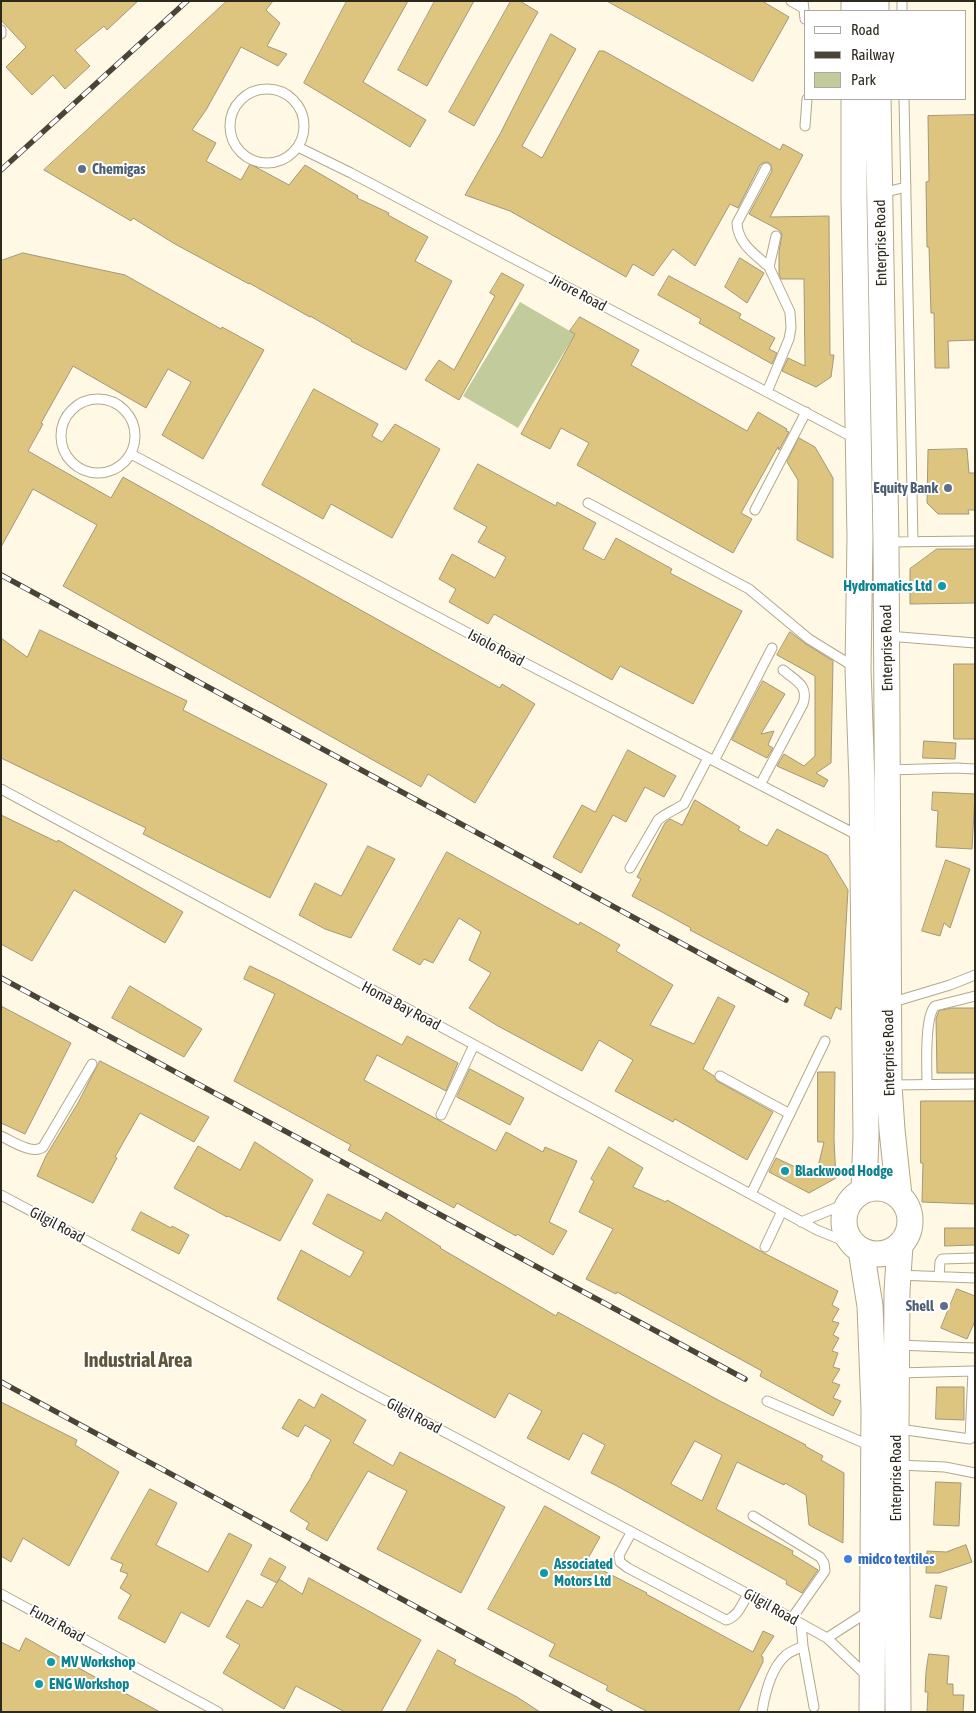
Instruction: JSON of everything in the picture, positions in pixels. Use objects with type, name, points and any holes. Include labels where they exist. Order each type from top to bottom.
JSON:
[{"type":"main road","name":"Enterprise Road","points":[[854,100],[860,537],[858,669],[862,782],[866,1136],[857,1196],[846,1210],[844,1219],[848,1237],[858,1247],[870,1306],[898,1712]]},
{"type":"main road","name":"Enterprise Road","points":[[872,1712],[872,1609],[882,1462],[896,1428],[900,1245],[905,1238],[910,1224],[909,1212],[899,1196],[889,1084],[886,542],[878,100]]},
{"type":"main road","points":[[862,782],[888,777]]},
{"type":"main road","points":[[857,1196],[873,1188],[882,1188],[899,1196]]},
{"type":"main road","points":[[858,1247],[877,1254],[885,1253],[900,1245]]},
{"type":"lane","points":[[791,1],[803,5]]},
{"type":"lane","points":[[262,89],[279,90],[286,94],[293,100],[302,114],[304,131],[298,147],[278,162],[262,163],[246,157],[240,152],[231,137],[230,121],[235,106],[246,95],[262,89]]},
{"type":"lane","points":[[804,126],[807,100]]},
{"type":"lane","points":[[904,100],[913,541]]},
{"type":"lane","name":"Jirore Road","points":[[298,147],[359,177],[858,440]]},
{"type":"lane","points":[[766,168],[737,223],[737,230],[744,245],[769,267],[788,306],[791,328],[789,339],[768,392]]},
{"type":"lane","points":[[880,193],[906,187]]},
{"type":"lane","points":[[769,267],[776,236]]},
{"type":"lane","points":[[89,400],[104,400],[119,406],[133,424],[135,439],[131,454],[114,470],[99,473],[83,470],[71,461],[63,447],[61,432],[66,418],[76,407],[89,400]]},
{"type":"lane","points":[[755,510],[806,412]]},
{"type":"lane","name":"Isiolo Road","points":[[131,454],[498,649],[862,838]]},
{"type":"lane","points":[[588,503],[749,590],[809,639],[858,669]]},
{"type":"lane","points":[[886,542],[975,541]]},
{"type":"lane","points":[[886,636],[975,643]]},
{"type":"lane","points":[[630,868],[658,820],[684,804],[711,760],[772,648]]},
{"type":"lane","points":[[760,785],[806,695],[803,687],[783,670]]},
{"type":"lane","points":[[888,777],[956,768],[975,769]]},
{"type":"lane","name":"Homa Bay Road","points":[[1,789],[801,1222],[824,1234],[858,1247]]},
{"type":"lane","points":[[889,1004],[975,975]]},
{"type":"lane","points":[[927,1085],[928,1023],[931,1009],[935,1006],[975,996]]},
{"type":"lane","points":[[751,1194],[825,1042]]},
{"type":"lane","points":[[442,1115],[474,1045]]},
{"type":"lane","points":[[1,1136],[32,1150],[39,1150],[43,1147],[92,1064]]},
{"type":"lane","points":[[720,1076],[790,1114]]},
{"type":"lane","points":[[889,1084],[975,1084]]},
{"type":"lane","name":"Gilgil Road","points":[[1,1195],[792,1618],[827,1638],[861,1669],[872,1682]]},
{"type":"lane","points":[[801,1222],[857,1196]]},
{"type":"lane","points":[[765,1248],[782,1211]]},
{"type":"lane","points":[[939,1277],[940,1260],[975,1258]]},
{"type":"lane","points":[[898,1275],[975,1278]]},
{"type":"lane","points":[[897,1344],[975,1348]]},
{"type":"lane","points":[[896,1428],[972,1439],[974,1371],[897,1373]]},
{"type":"lane","points":[[767,1401],[882,1462],[945,1467],[975,1473]]},
{"type":"lane","points":[[753,1516],[820,1557],[824,1563],[825,1571],[792,1618]]},
{"type":"lane","points":[[631,1533],[619,1555],[620,1562],[726,1620],[732,1619],[748,1594]]},
{"type":"lane","name":"Funzi Road","points":[[1,1594],[218,1712]]},
{"type":"lane","points":[[827,1638],[872,1609]]},
{"type":"lane","points":[[801,1624],[814,1707]]},
{"type":"lane","points":[[762,1712],[769,1684],[776,1667],[786,1654],[803,1646]]},
{"type":"green space","points":[[520,302],[575,334],[518,428],[463,396]]},
{"type":"building","points":[[1,1],[138,1],[107,30],[104,26],[75,50],[90,66],[65,89],[53,75],[32,95],[6,67],[26,47],[1,20]]},
{"type":"building","points":[[227,1],[273,1],[266,10],[280,23],[267,46],[287,54],[278,66],[241,47],[206,110],[192,130],[216,143],[206,161],[241,180],[250,164],[289,185],[305,165],[358,196],[357,198],[389,213],[388,215],[428,237],[415,261],[452,281],[406,370],[175,244],[133,218],[131,221],[44,170]]},
{"type":"building","points":[[347,1],[408,1],[363,82],[426,120],[410,147],[304,83]]},
{"type":"building","points":[[435,1],[474,1],[427,86],[398,70]]},
{"type":"building","points":[[511,1],[520,1],[538,12],[474,126],[449,112]]},
{"type":"building","points":[[607,1],[762,1],[789,17],[753,81]]},
{"type":"building","points":[[551,34],[576,49],[522,146],[542,158],[599,51],[604,51],[780,150],[783,144],[803,155],[770,217],[829,216],[830,355],[834,355],[831,377],[816,387],[782,371],[788,358],[805,366],[804,279],[781,279],[779,274],[779,252],[782,234],[779,230],[749,214],[772,171],[771,165],[768,162],[760,165],[738,208],[730,204],[695,266],[673,249],[653,276],[633,264],[626,277],[510,211],[465,195],[500,134]]},
{"type":"building","points":[[975,115],[975,340],[948,341],[949,368],[935,368],[934,313],[931,313],[929,247],[927,247],[928,116]]},
{"type":"building","points":[[23,253],[125,275],[221,329],[222,327],[264,350],[203,459],[162,435],[191,382],[168,369],[146,408],[73,366],[41,423],[43,424],[28,451],[111,498],[123,477],[500,688],[502,684],[535,704],[475,803],[428,774],[421,787],[63,586],[97,525],[33,489],[1,547],[1,261]]},
{"type":"building","points":[[740,258],[764,273],[747,303],[725,287]]},
{"type":"building","points":[[502,273],[524,285],[459,400],[425,380],[439,360],[454,370],[495,296],[490,293]]},
{"type":"building","points":[[669,276],[741,314],[739,318],[775,338],[769,349],[777,353],[772,364],[699,323],[701,319],[658,295]]},
{"type":"building","points":[[580,317],[639,350],[631,365],[747,431],[758,412],[789,432],[779,450],[778,447],[741,513],[752,519],[733,553],[577,465],[589,443],[561,428],[550,449],[521,434],[575,334],[570,331]]},
{"type":"building","points":[[314,389],[378,424],[372,436],[382,442],[395,424],[440,449],[392,538],[331,504],[323,519],[262,485]]},
{"type":"building","points":[[799,438],[815,447],[833,478],[833,558],[797,540],[798,480],[787,462]]},
{"type":"building","name":"Equity Bank","points":[[967,449],[969,473],[975,473],[975,510],[968,510],[969,514],[938,514],[927,503],[928,450]]},
{"type":"building","points":[[478,464],[556,506],[557,502],[596,523],[583,549],[604,560],[616,538],[672,569],[670,573],[742,611],[693,704],[620,666],[612,680],[494,614],[488,624],[449,602],[456,589],[439,579],[452,554],[495,578],[506,557],[478,542],[487,527],[454,509]]},
{"type":"building","name":"Hydromatics Ltd","points":[[937,549],[975,549],[975,603],[910,604],[910,569]]},
{"type":"building","points":[[40,630],[187,701],[183,710],[327,784],[270,898],[143,834],[146,828],[1,758],[1,638],[27,657]]},
{"type":"building","points":[[790,632],[833,661],[831,763],[816,773],[828,780],[824,787],[777,766],[784,754],[804,766],[815,756],[815,676],[777,655]]},
{"type":"building","points":[[954,664],[975,664],[975,739],[954,739]]},
{"type":"building","points":[[763,681],[785,694],[761,734],[774,731],[768,745],[773,748],[767,758],[732,740]]},
{"type":"building","points":[[924,741],[956,743],[955,759],[923,758]]},
{"type":"building","points":[[628,750],[676,776],[664,797],[645,787],[626,822],[613,815],[581,873],[553,857],[582,805],[595,812]]},
{"type":"building","points":[[933,792],[975,794],[972,849],[936,847],[938,811],[932,810]]},
{"type":"building","points":[[695,800],[740,827],[738,830],[767,846],[777,829],[827,855],[848,890],[841,1010],[836,1007],[831,1019],[804,1005],[809,993],[690,930],[691,928],[632,896],[641,879],[637,877],[665,823],[670,819],[682,825]]},
{"type":"building","points":[[1,815],[57,842],[58,840],[183,912],[165,943],[74,890],[32,961],[1,944]]},
{"type":"building","points":[[368,846],[395,859],[351,938],[325,929],[299,915],[315,883],[341,896]]},
{"type":"building","points":[[447,852],[579,925],[580,922],[620,945],[616,951],[673,985],[650,1025],[694,1044],[718,997],[735,1006],[703,1069],[714,1076],[717,1081],[773,1112],[747,1160],[675,1119],[673,1122],[615,1091],[633,1060],[599,1040],[582,1071],[498,1026],[469,1008],[491,973],[469,960],[481,932],[459,918],[433,963],[424,959],[420,965],[393,950]]},
{"type":"building","points":[[946,860],[970,869],[950,928],[944,923],[940,936],[922,931]]},
{"type":"building","points":[[250,966],[402,1045],[407,1036],[458,1063],[446,1091],[377,1055],[364,1080],[496,1151],[506,1132],[543,1152],[545,1147],[577,1161],[549,1222],[567,1231],[553,1255],[457,1203],[454,1208],[348,1150],[351,1145],[234,1081],[275,994],[244,979]]},
{"type":"building","points":[[130,986],[202,1029],[184,1057],[112,1018]]},
{"type":"building","points":[[1,1006],[71,1043],[25,1134],[1,1123]]},
{"type":"building","points":[[952,1008],[975,1008],[975,1073],[937,1073],[936,1018],[939,1011]]},
{"type":"building","points":[[100,1061],[209,1117],[194,1142],[140,1113],[115,1157],[117,1158],[93,1203],[37,1176],[46,1156],[78,1103]]},
{"type":"building","points":[[470,1069],[524,1098],[510,1125],[457,1097]]},
{"type":"building","points":[[818,1072],[835,1072],[834,1140],[836,1178],[809,1193],[769,1172],[776,1158],[806,1172],[818,1167],[824,1142],[818,1142]]},
{"type":"building","points":[[921,1101],[975,1101],[975,1204],[922,1202]]},
{"type":"building","points":[[255,1142],[313,1180],[280,1241],[227,1217],[174,1188],[198,1146],[240,1170]]},
{"type":"building","points":[[609,1147],[643,1168],[633,1187],[666,1202],[667,1200],[838,1291],[832,1305],[839,1309],[832,1321],[839,1323],[833,1335],[839,1338],[832,1351],[838,1353],[833,1367],[840,1369],[832,1382],[840,1385],[833,1398],[841,1401],[833,1416],[760,1376],[762,1371],[617,1292],[616,1294],[586,1279],[613,1229],[579,1212],[594,1181],[591,1179]]},
{"type":"building","points":[[328,1194],[381,1221],[386,1212],[440,1248],[556,1316],[558,1312],[718,1400],[806,1445],[823,1456],[821,1460],[844,1473],[843,1543],[809,1525],[806,1495],[785,1483],[784,1485],[737,1462],[716,1509],[793,1551],[792,1554],[818,1570],[802,1593],[786,1584],[787,1581],[591,1473],[605,1445],[583,1433],[569,1460],[527,1438],[542,1411],[509,1393],[495,1418],[277,1299],[301,1250],[350,1277],[364,1252],[313,1224]],"holes":[[[695,1441],[722,1455],[702,1501],[671,1484]]]},
{"type":"building","points":[[141,1212],[189,1235],[179,1254],[132,1230]]},
{"type":"building","points":[[945,1228],[975,1228],[975,1245],[945,1246]]},
{"type":"building","points":[[957,1289],[975,1296],[975,1321],[967,1339],[941,1328]]},
{"type":"building","points":[[937,1387],[964,1387],[964,1420],[936,1419]]},
{"type":"building","points":[[322,1394],[366,1420],[353,1443],[393,1466],[400,1452],[505,1507],[461,1593],[377,1549],[407,1491],[368,1471],[327,1541],[306,1529],[309,1523],[290,1511],[312,1476],[331,1440],[305,1425],[298,1437],[282,1428],[299,1399],[314,1408]]},
{"type":"building","points":[[1,1402],[77,1440],[75,1445],[119,1472],[69,1566],[23,1538],[11,1562],[1,1556]]},
{"type":"building","points":[[936,1482],[961,1483],[959,1526],[934,1525]]},
{"type":"building","points":[[150,1489],[177,1503],[156,1545],[208,1572],[229,1533],[252,1545],[209,1627],[181,1612],[165,1643],[118,1618],[131,1595],[120,1588],[128,1574],[120,1571],[123,1564],[111,1559]]},
{"type":"building","points":[[545,1506],[600,1537],[586,1562],[647,1593],[753,1652],[763,1631],[774,1636],[761,1656],[763,1657],[763,1662],[738,1712],[648,1712],[606,1690],[608,1686],[549,1656],[555,1644],[488,1609]]},
{"type":"building","points":[[966,1545],[972,1562],[939,1573],[926,1573],[927,1551],[946,1552]]},
{"type":"building","points":[[270,1558],[286,1567],[277,1583],[261,1575]]},
{"type":"building","points":[[309,1578],[421,1640],[381,1712],[345,1712],[296,1686],[284,1709],[223,1673],[240,1645],[226,1637],[247,1600],[262,1608],[279,1579],[302,1594]]},
{"type":"building","points":[[936,1585],[947,1587],[941,1619],[930,1617]]},
{"type":"building","points":[[26,1638],[160,1712],[1,1712],[1,1642],[19,1651]]},
{"type":"building","points":[[438,1650],[456,1660],[454,1664],[517,1697],[540,1712],[406,1712]]},
{"type":"building","points":[[929,1654],[949,1656],[947,1684],[953,1684],[953,1695],[964,1695],[963,1712],[927,1712],[928,1692],[925,1692]]},
{"type":"railway","points":[[1,170],[187,1]]},
{"type":"railway","points":[[1,575],[786,1000]]},
{"type":"railway","points":[[1,978],[745,1379]]},
{"type":"railway","points":[[1,1382],[610,1712]]},
{"type":"place","name":"Chemigas","points":[[82,169]]},
{"type":"place","name":"Equity Bank","points":[[948,488]]},
{"type":"place","name":"Hydromatics Ltd","points":[[942,586]]},
{"type":"place","name":"Blackwood Hodge","points":[[785,1171]]},
{"type":"place","name":"Shell","points":[[944,1306]]},
{"type":"place","name":"midco textiles","points":[[848,1559]]},
{"type":"place","name":"Associated Motors Ltd","points":[[544,1573]]},
{"type":"place","name":"MV Workshop","points":[[51,1662]]},
{"type":"place","name":"ENG Workshop","points":[[39,1684]]},
{"type":"district","name":"Industrial Area","points":[[138,1361]]}]
